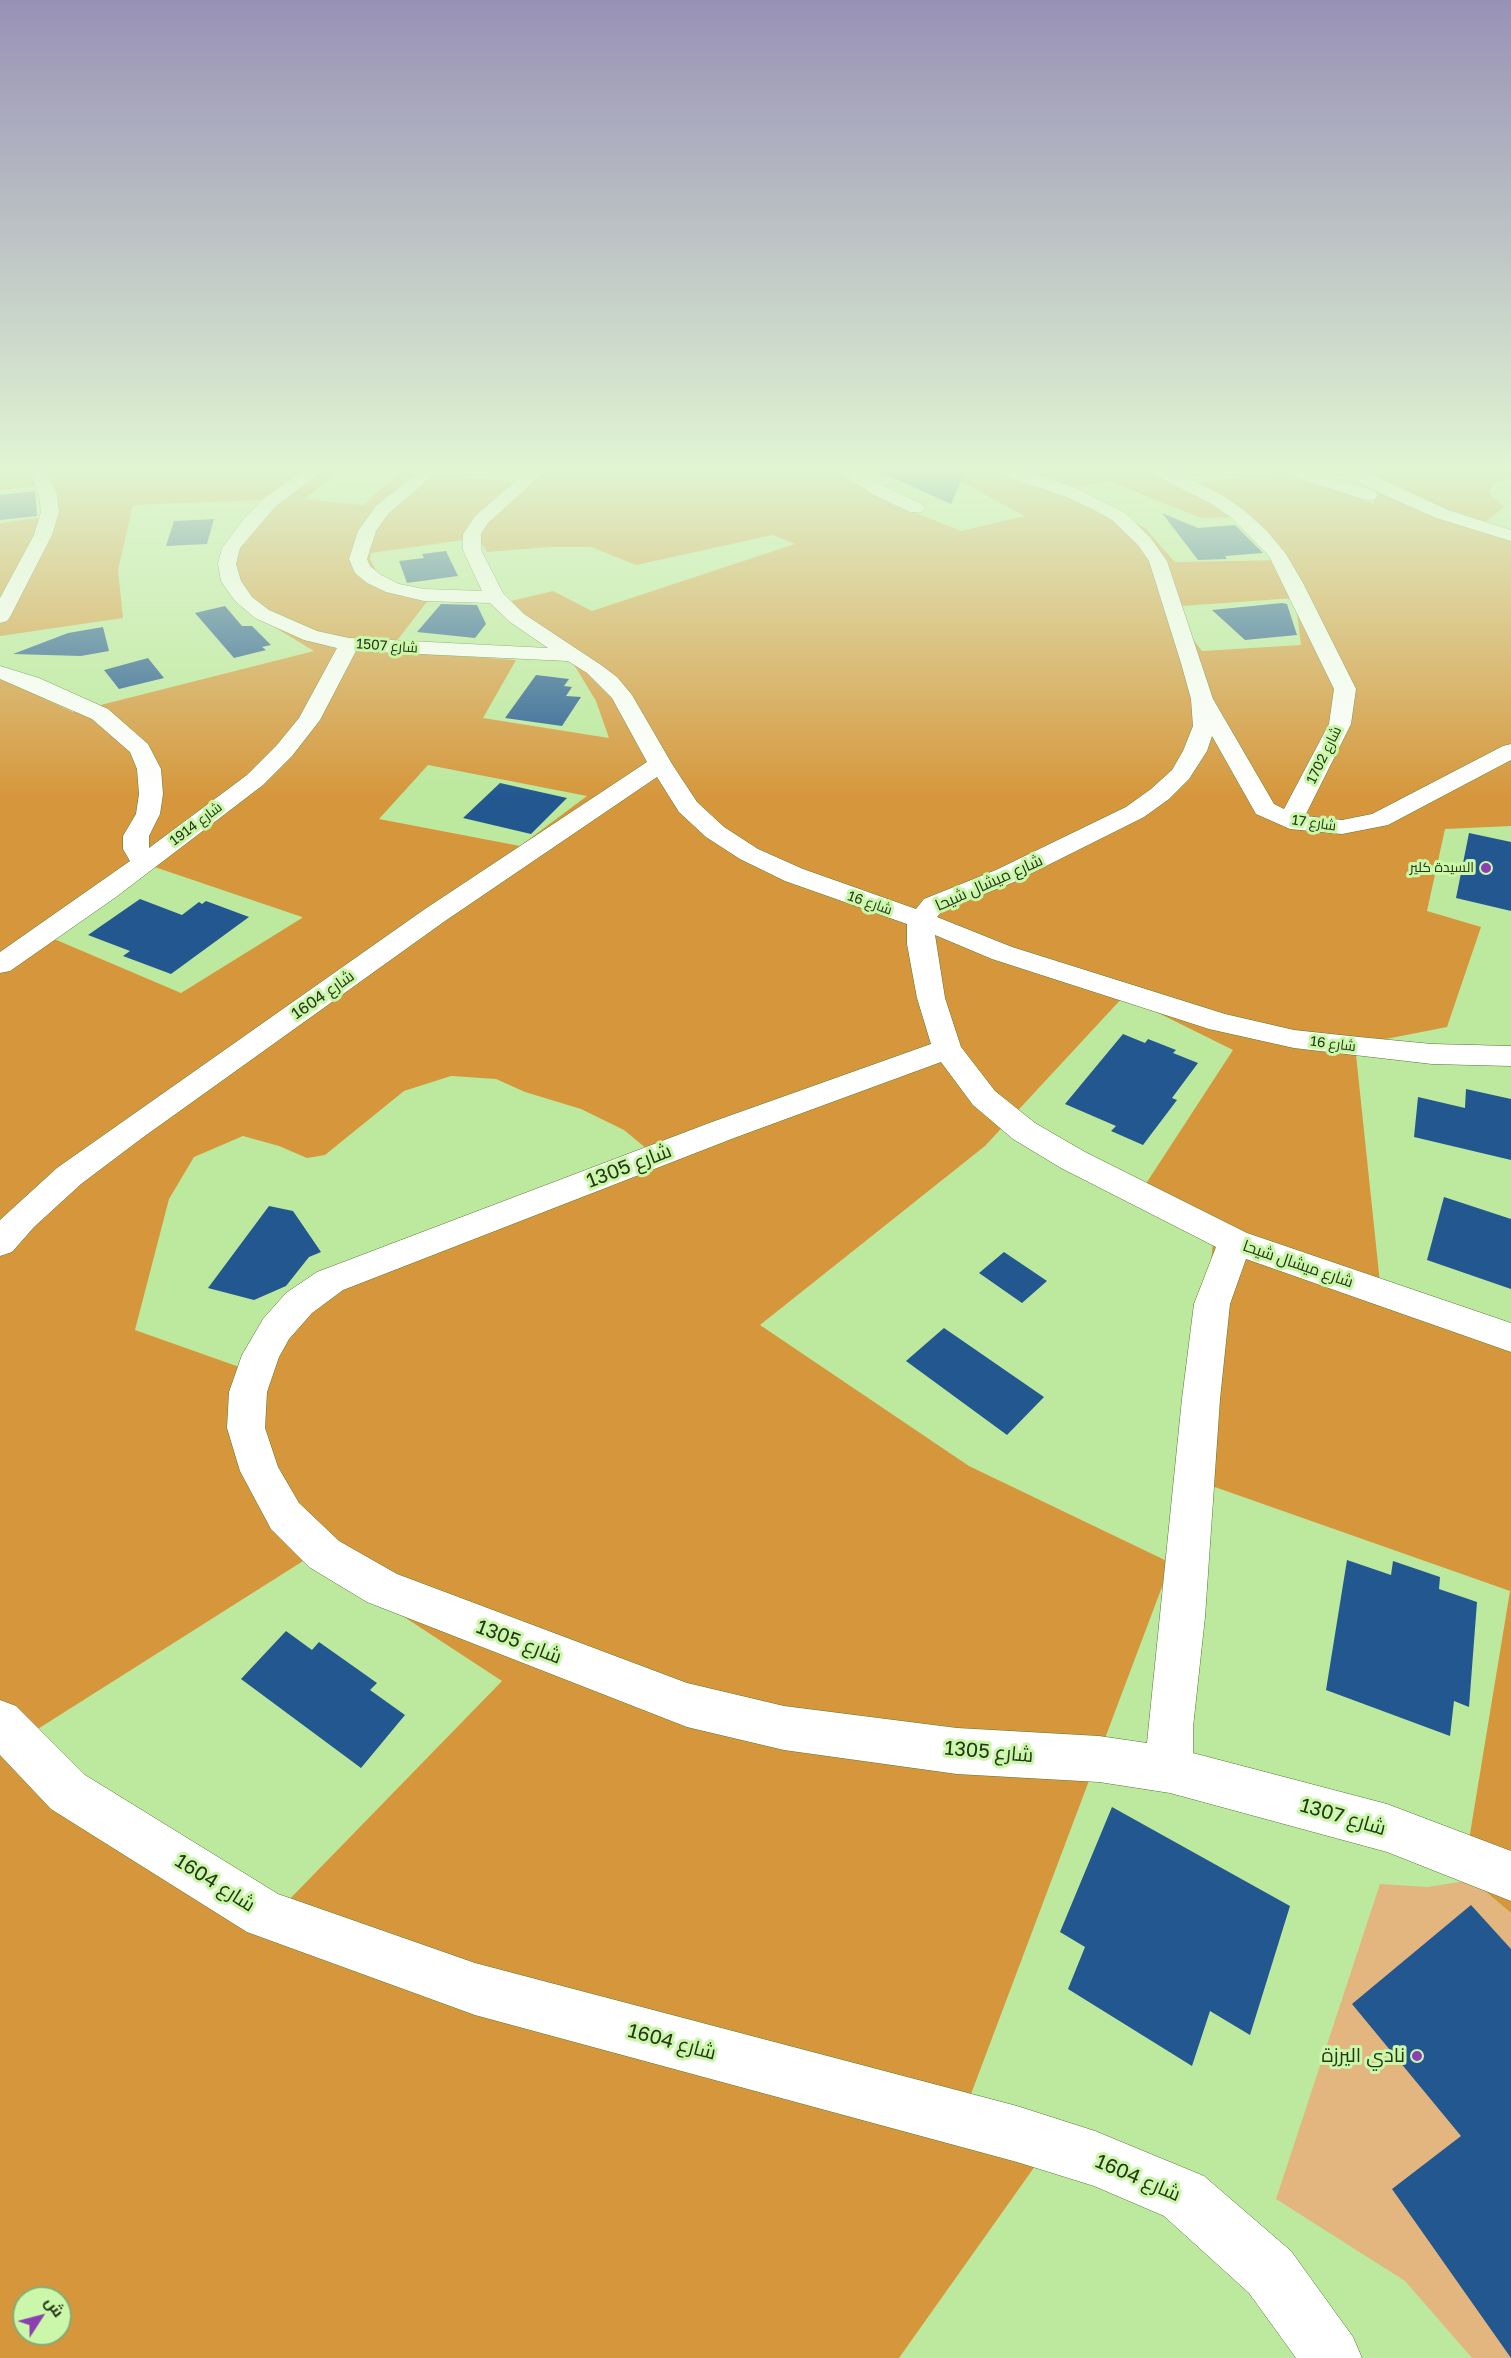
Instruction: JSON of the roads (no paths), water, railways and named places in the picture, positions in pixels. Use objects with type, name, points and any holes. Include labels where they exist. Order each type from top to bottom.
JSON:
[{"type":"street","points":[[0,617],[21,577]]},
{"type":"street","name":"شارع 1507","points":[[230,577],[245,601],[262,614],[311,636],[349,644],[574,655]]},
{"type":"street","points":[[372,577],[393,588],[424,595],[495,597]]},
{"type":"street","name":"شارع 16","points":[[485,577],[495,597],[517,618],[594,669],[621,695],[660,764],[688,807],[715,832],[749,854],[794,875],[921,920],[1002,953],[1139,998],[1230,1024],[1294,1039],[1359,1047],[1432,1054],[1511,1056]]},
{"type":"street","name":"شارع ميشال شيحا","points":[[1163,577],[1202,699],[1204,726],[1195,751],[1181,774],[1160,794],[1135,812],[1076,843],[933,905],[921,920],[921,944],[931,998],[947,1049],[984,1098],[1024,1131],[1073,1160],[1235,1242],[1511,1338]]},
{"type":"street","name":"شارع 1702","points":[[1290,577],[1345,689],[1340,724],[1290,822]]},
{"type":"street","name":"شارع 1914","points":[[0,965],[144,863],[255,780],[284,751],[309,720],[349,644]]},
{"type":"street","points":[[0,672],[31,683],[100,714],[140,749],[149,769],[151,794],[148,814],[136,836],[136,849],[144,863]]},
{"type":"street","name":"شارع 17","points":[[1202,699],[1265,809],[1290,822],[1342,827],[1379,820],[1511,751]]},
{"type":"street","name":"شارع 1604","points":[[0,1243],[22,1218],[69,1176],[131,1130],[444,909],[660,764]]},
{"type":"street","name":"شارع 1305","points":[[947,1049],[723,1130],[330,1281],[299,1304],[276,1329],[261,1355],[248,1392],[246,1428],[260,1471],[285,1516],[324,1554],[382,1588],[687,1705],[784,1728],[957,1751],[1099,1759],[1170,1770]]},
{"type":"street","points":[[1170,1770],[1170,1727],[1184,1617],[1201,1399],[1212,1304],[1235,1242]]},
{"type":"street","name":"شارع 1604","points":[[0,1722],[68,1792],[265,1914],[475,1989],[1017,2134],[1095,2159],[1184,2196],[1270,2272],[1332,2358]]},
{"type":"street","name":"شارع 1307","points":[[1170,1770],[1387,1828],[1511,1876]]},
{"type":"place","name":"السيدة كلير","points":[[1486,868]]},
{"type":"place","name":"نادي اليرزة","points":[[1417,2056]]}]
